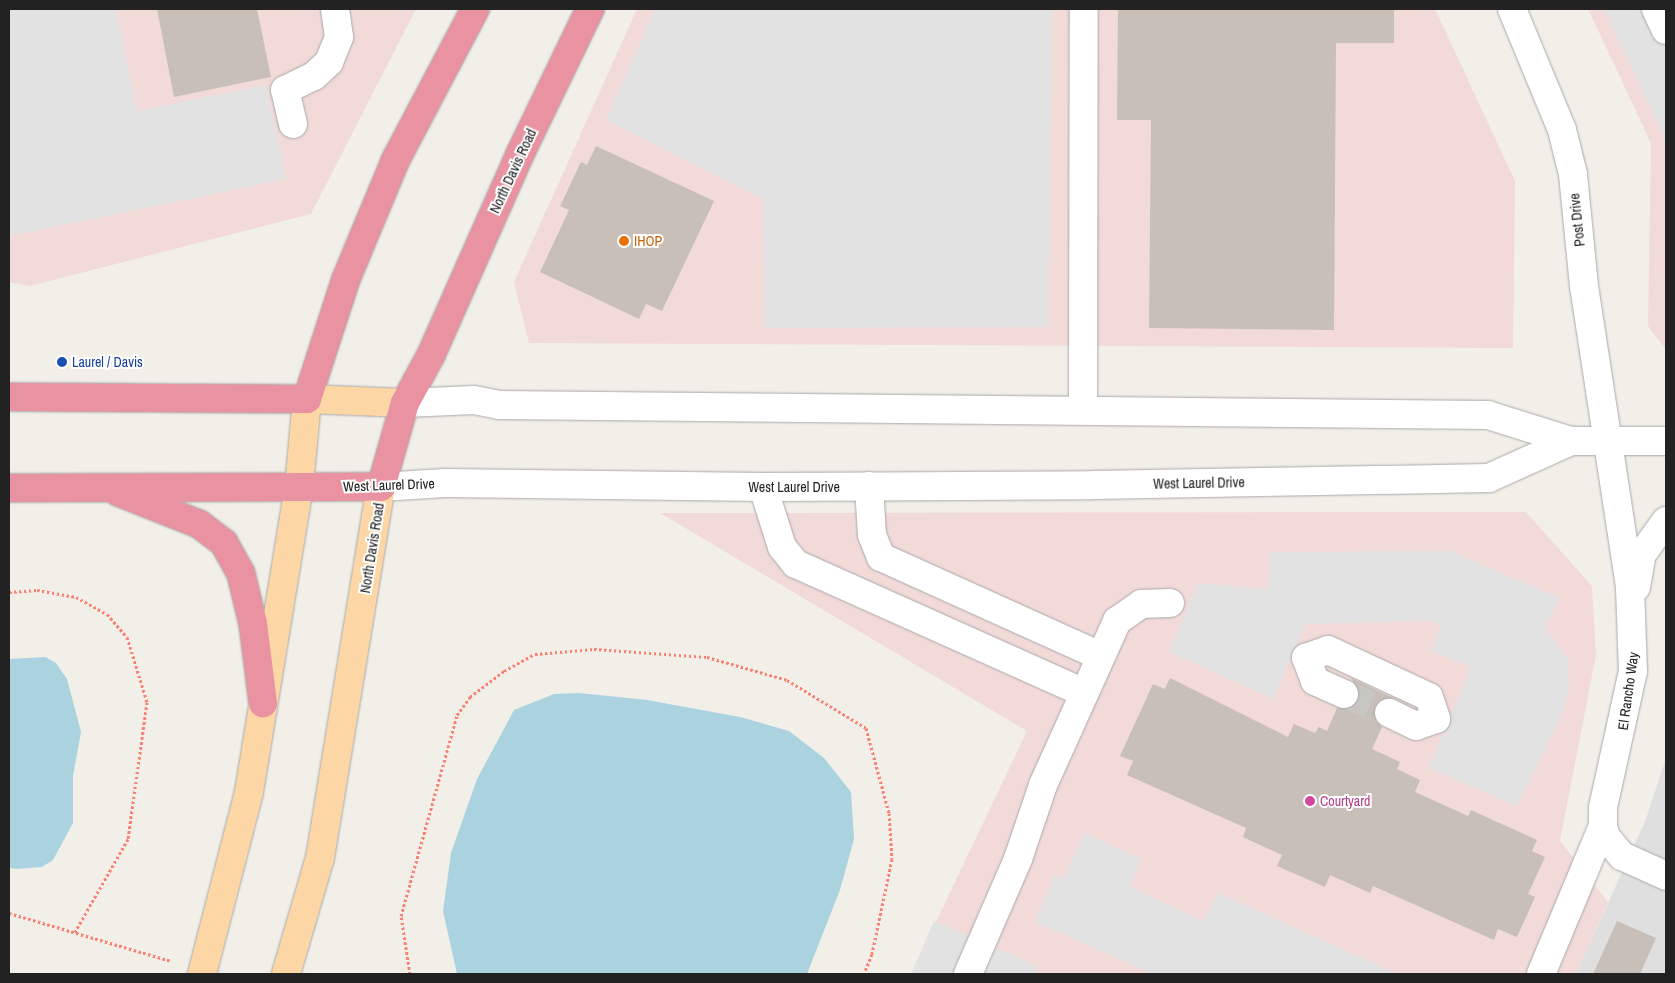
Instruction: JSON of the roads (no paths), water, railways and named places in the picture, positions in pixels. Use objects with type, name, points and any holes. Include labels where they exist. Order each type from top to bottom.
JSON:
[{"type":"highway","points":[[307,398],[346,279],[395,161],[476,9]]},
{"type":"highway","name":"North Davis Road","points":[[381,487],[405,404],[431,355],[520,154],[590,9]]},
{"type":"highway","name":"West Laurel Drive","points":[[9,396],[307,398]]},
{"type":"highway","points":[[105,487],[199,524],[224,543],[241,574],[253,624],[263,703]]},
{"type":"highway","name":"West Laurel Drive","points":[[9,488],[381,487]]},
{"type":"main road","name":"West Laurel Drive","points":[[307,398],[405,404]]},
{"type":"main road","points":[[203,972],[249,792],[299,487],[307,398]]},
{"type":"main road","name":"North Davis Road","points":[[286,974],[320,858],[381,487]]},
{"type":"street","points":[[293,124],[285,90],[314,76],[329,62],[339,37],[335,9]]},
{"type":"street","points":[[1083,408],[1084,9]]},
{"type":"street","points":[[1656,9],[1666,30]]},
{"type":"street","name":"Post Drive","points":[[1522,12],[1562,130],[1573,174],[1584,286],[1606,441]]},
{"type":"street","name":"West Laurel Drive","points":[[405,404],[474,400],[499,405],[1083,408],[1488,415],[1571,441],[1666,441]]},
{"type":"street","name":"West Laurel Drive","points":[[381,487],[445,483],[763,487],[1489,478],[1571,441]]},
{"type":"street","name":"El Rancho Way","points":[[1603,826],[1603,808],[1630,696],[1634,626],[1606,441]]},
{"type":"street","points":[[869,486],[872,535],[881,557],[1100,656]]},
{"type":"street","points":[[763,487],[782,547],[796,564],[1084,693]]},
{"type":"street","points":[[1634,626],[1637,572],[1642,554],[1666,521]]},
{"type":"street","points":[[968,974],[1100,656],[1125,613],[1141,604],[1170,603]]},
{"type":"street","points":[[1344,694],[1315,681],[1306,658],[1328,650],[1429,697],[1436,719],[1416,726],[1389,713]]},
{"type":"street","points":[[1603,826],[1609,841],[1622,856],[1666,876]]},
{"type":"street","points":[[1541,974],[1603,826]]},
{"type":"water","points":[[45,657],[56,663],[67,679],[81,732],[73,776],[73,823],[53,860],[42,867],[9,868],[9,659]]},
{"type":"water","points":[[579,693],[647,700],[740,717],[789,731],[824,758],[851,792],[854,839],[840,890],[807,974],[457,974],[443,911],[451,853],[477,779],[514,710],[554,694]]},
{"type":"tunnel","points":[[1344,694],[1389,713]]},
{"type":"place","name":"IHOP","points":[[624,241]]},
{"type":"place","name":"Laurel / Davis","points":[[62,362]]},
{"type":"place","name":"Courtyard","points":[[1310,801]]}]
